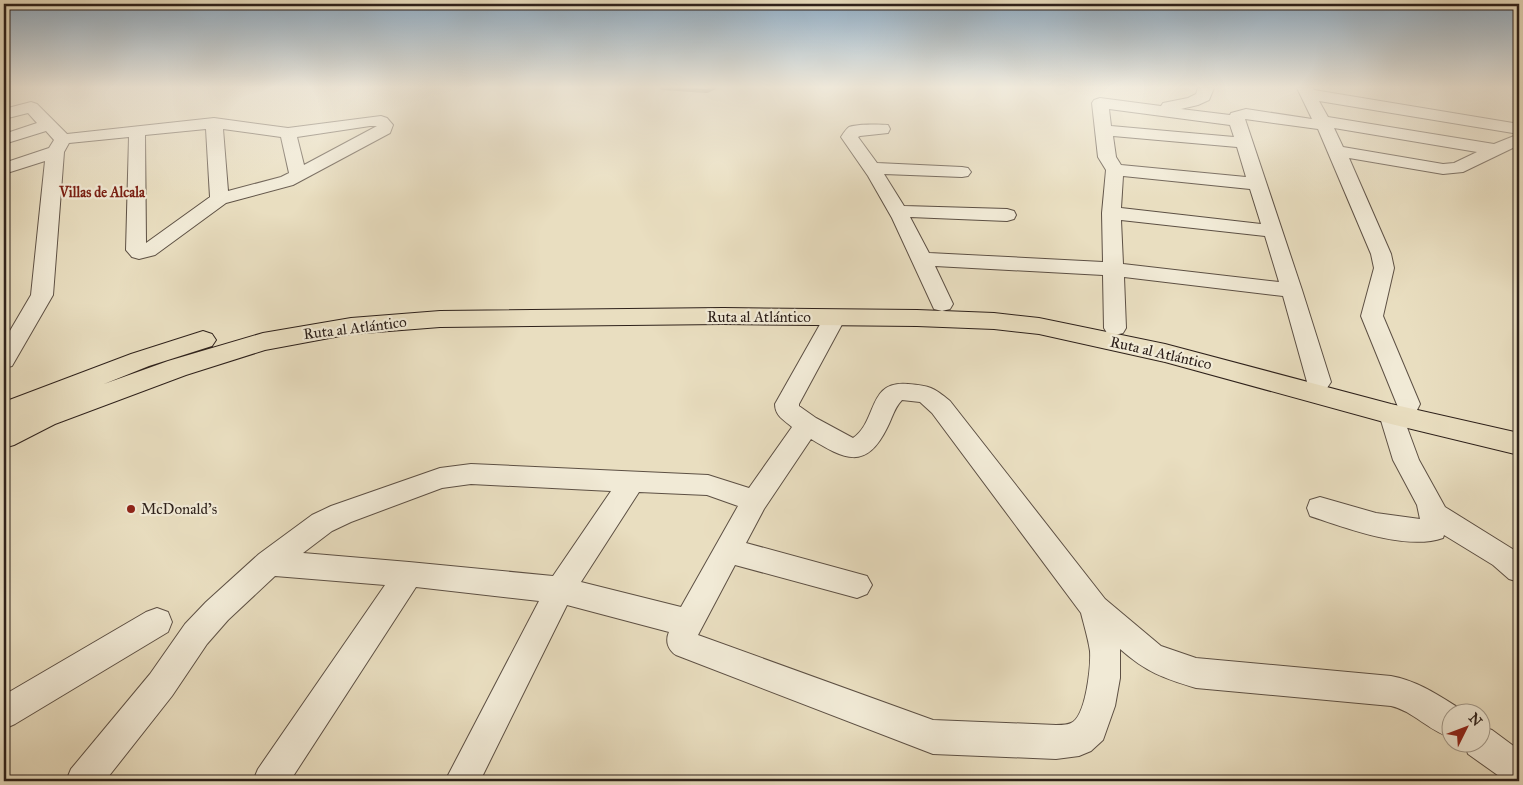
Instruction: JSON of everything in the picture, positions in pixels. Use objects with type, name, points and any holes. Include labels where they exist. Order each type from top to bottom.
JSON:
[{"type":"highway","name":"Ruta al Atlántico","points":[[4,436],[40,408],[140,360],[223,334],[364,310],[435,305],[942,304],[1006,310],[1115,328],[1319,382],[1399,409]]},
{"type":"highway","name":"Ruta al Atlántico","points":[[4,413],[40,408],[263,342],[351,326],[440,319],[645,316],[835,317],[994,321],[1039,326],[1165,353],[1399,409],[1516,442]]},
{"type":"street","points":[[4,139],[47,125],[59,145],[42,294],[4,360]]},
{"type":"street","points":[[4,169],[59,145],[137,132],[200,125]]},
{"type":"street","points":[[214,125],[219,199]]},
{"type":"street","points":[[226,125],[288,133],[345,125]]},
{"type":"street","points":[[137,132],[136,250],[139,253],[148,250],[219,199],[277,184],[298,175],[384,129],[385,125]]},
{"type":"street","points":[[1102,125],[1106,157],[1114,170],[1111,213],[1115,328]]},
{"type":"street","points":[[1238,125],[1292,290],[1319,382]]},
{"type":"street","points":[[1320,508],[1373,524],[1424,531],[1433,530],[1435,523],[1429,501],[1408,465],[1399,409],[1372,316],[1384,273],[1381,254],[1337,151],[1323,125]]},
{"type":"street","points":[[1333,125],[1497,150]]},
{"type":"street","points":[[1500,125],[1519,128]]},
{"type":"street","points":[[882,129],[855,131],[849,137],[873,168],[898,211],[942,304]]},
{"type":"street","points":[[1102,130],[1244,143]]},
{"type":"street","points":[[288,133],[298,175]]},
{"type":"street","points":[[1337,151],[1443,169],[1457,168],[1519,139]]},
{"type":"street","points":[[873,168],[962,172]]},
{"type":"street","points":[[1114,170],[1258,184]]},
{"type":"street","points":[[898,211],[1007,215]]},
{"type":"street","points":[[1111,213],[1272,231]]},
{"type":"street","points":[[921,259],[1113,269],[1292,290]]},
{"type":"street","points":[[835,317],[787,404],[787,410],[807,426],[847,448],[854,449],[862,448],[868,440],[886,402],[896,391],[926,394],[934,398],[1095,608],[1150,656],[1172,666],[1196,673],[1391,690],[1409,694],[1440,715]]},
{"type":"street","points":[[807,426],[756,501],[688,623],[681,638],[682,642],[933,737],[1056,742],[1079,739],[1091,728],[1099,706],[1104,678],[1105,651],[1095,608]]},
{"type":"street","points":[[83,781],[161,684],[196,634],[217,611],[269,563],[322,523],[341,514],[440,478],[471,474],[633,480],[708,485],[756,501]]},
{"type":"street","points":[[462,781],[560,590],[633,480]]},
{"type":"street","points":[[1433,514],[1503,556],[1519,570]]},
{"type":"street","points":[[729,551],[857,585]]},
{"type":"street","points":[[269,563],[409,574],[560,590],[688,623]]},
{"type":"street","points":[[270,781],[409,574]]},
{"type":"street","points":[[4,713],[156,622]]},
{"type":"street","points":[[1490,749],[1519,770]]},
{"type":"place","name":"McDonald's","points":[[131,509]]},
{"type":"district","name":"Villas de Alcala","points":[[102,192]]}]
